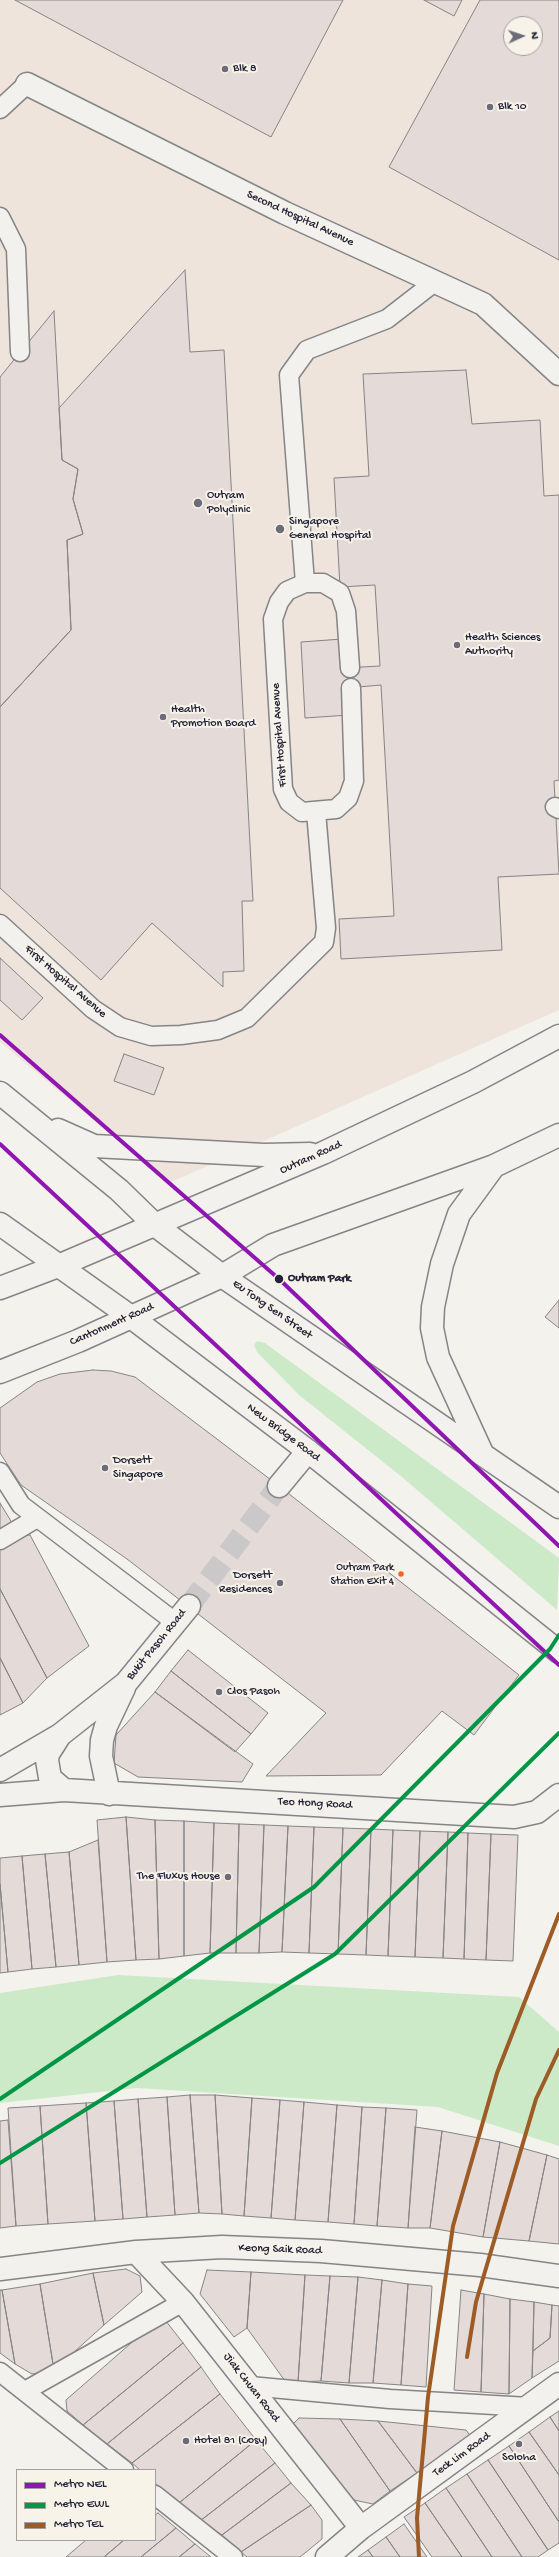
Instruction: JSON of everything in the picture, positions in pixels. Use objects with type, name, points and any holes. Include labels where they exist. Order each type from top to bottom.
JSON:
[{"type":"main road","name":"Second Hospital Avenue","points":[[27,84],[285,213],[483,304],[559,374]]},
{"type":"main road","name":"Outram Road","points":[[58,1266],[323,1153],[474,1082],[559,1036]]},
{"type":"main road","points":[[1,1094],[69,1137],[94,1146],[264,1155],[323,1153]]},
{"type":"main road","name":"Eu Tong Sen Street","points":[[1,1094],[119,1190],[154,1225],[222,1276],[559,1507]]},
{"type":"main road","points":[[222,1276],[273,1245],[494,1166],[559,1136]]},
{"type":"main road","points":[[482,1453],[438,1357],[432,1328],[442,1264],[459,1214],[494,1166]]},
{"type":"main road","name":"New Bridge Road","points":[[0,1224],[131,1317],[308,1451],[559,1652]]},
{"type":"main road","points":[[0,1288],[58,1266]]},
{"type":"main road","name":"Cantonment Road","points":[[0,1372],[78,1341],[222,1276]]},
{"type":"main road","points":[[279,1486],[308,1451]]},
{"type":"main road","name":"Bukit Pasoh Road","points":[[0,1770],[60,1735],[126,1683],[182,1614]]},
{"type":"main road","name":"Bukit Pasoh Road","points":[[109,1794],[100,1756],[102,1740],[106,1726],[126,1683]]},
{"type":"main road","name":"Bukit Pasoh Road","points":[[60,1735],[48,1754],[47,1760],[50,1778],[64,1790]]},
{"type":"main road","points":[[0,1795],[64,1790]]},
{"type":"main road","name":"Teo Hong Road","points":[[64,1790],[109,1794],[298,1802],[514,1817],[537,1812],[559,1795]]},
{"type":"main road","name":"Keong Saik Road","points":[[0,2269],[136,2252],[222,2247],[321,2251],[480,2265],[559,2276]]},
{"type":"main road","name":"Jiak Chuan Road","points":[[136,2252],[183,2302],[361,2528]]},
{"type":"main road","name":"Teck Lim Road","points":[[327,2557],[361,2528],[559,2384]]},
{"type":"lane","points":[[0,109],[27,84]]},
{"type":"lane","points":[[0,217],[16,249],[20,352]]},
{"type":"lane","points":[[350,668],[346,611],[340,593],[323,583],[305,583],[289,375],[307,350],[387,320],[436,282]]},
{"type":"lane","name":"First Hospital Avenue","points":[[0,924],[93,1009],[120,1027],[151,1036],[181,1035],[218,1030],[247,1018],[324,942],[326,928],[316,812],[302,812],[289,802],[283,789],[272,619],[279,602],[287,591],[305,583]]},
{"type":"lane","points":[[316,812],[336,809],[348,798],[354,781],[351,688]]},
{"type":"lane","points":[[0,1472],[20,1505],[37,1518],[182,1614]]},
{"type":"lane","points":[[0,1540],[37,1518]]},
{"type":"lane","points":[[25,2391],[183,2302]]},
{"type":"lane","points":[[0,2372],[123,2469]]},
{"type":"lane","points":[[250,2386],[390,2399],[529,2407]]},
{"type":"lane","points":[[156,2496],[233,2557]]},
{"type":"shaded area","name":"Singapore General Hospital","points":[[0,0],[559,0],[559,1010],[169,1183],[0,1042]]},
{"type":"green space","points":[[257,1341],[265,1343],[559,1558],[557,1610],[402,1477],[299,1395],[257,1352],[254,1345]]},
{"type":"green space","points":[[118,1975],[519,1997],[559,2032],[559,2146],[438,2107],[137,2088],[0,2103],[0,1993]]},
{"type":"building","name":"Blk 8","points":[[15,0],[343,0],[271,137]]},
{"type":"building","points":[[424,0],[462,0],[454,16]]},
{"type":"building","name":"Blk 10","points":[[480,0],[559,0],[559,260],[389,167]]},
{"type":"building","points":[[185,270],[190,352],[224,350],[253,901],[242,901],[244,971],[223,972],[223,987],[152,923],[101,980],[0,888],[0,707],[71,630],[67,540],[83,534],[73,499],[78,469],[62,460],[59,408]]},
{"type":"building","points":[[54,311],[62,460],[78,469],[73,499],[83,534],[67,540],[71,630],[0,707],[0,377]]},
{"type":"building","points":[[466,370],[472,424],[540,420],[544,496],[559,495],[559,780],[554,781],[559,874],[498,877],[502,950],[341,959],[339,919],[394,916],[381,685],[347,688],[349,715],[305,718],[301,642],[342,639],[344,668],[380,666],[375,585],[340,587],[334,478],[369,476],[363,374]]},
{"type":"building","points":[[0,958],[43,998],[22,1020],[0,1000]]},
{"type":"building","points":[[124,1054],[164,1068],[154,1095],[114,1081]]},
{"type":"building","points":[[559,1300],[559,1328],[545,1317]]},
{"type":"building","name":"Dorsett Residences","points":[[93,1370],[111,1371],[135,1377],[279,1486],[519,1675],[474,1735],[442,1711],[381,1775],[266,1776],[326,1713],[127,1559],[21,1485],[0,1453],[0,1408],[37,1382],[60,1374]]},
{"type":"building","points":[[0,1503],[14,1526],[0,1534]]},
{"type":"building","points":[[30,1535],[89,1646],[47,1678],[0,1589],[0,1547],[14,1538]]},
{"type":"building","points":[[0,1589],[47,1678],[23,1703],[0,1658]]},
{"type":"building","name":"Clos Pasoh","points":[[188,1650],[268,1713],[251,1734],[171,1671]]},
{"type":"building","points":[[0,1658],[23,1703],[0,1715]]},
{"type":"building","points":[[171,1671],[251,1734],[235,1752],[155,1692]]},
{"type":"building","points":[[155,1692],[253,1764],[242,1782],[138,1777],[114,1763],[116,1735]]},
{"type":"building","points":[[126,1817],[155,1820],[159,1959],[136,1960]]},
{"type":"building","points":[[126,1817],[136,1960],[107,1962],[97,1820]]},
{"type":"building","points":[[155,1820],[184,1821],[184,1956],[159,1959]]},
{"type":"building","points":[[184,1821],[214,1823],[210,1953],[184,1956]]},
{"type":"building","points":[[214,1823],[239,1824],[236,1953],[210,1953]]},
{"type":"building","points":[[239,1824],[264,1825],[259,1953],[236,1953]]},
{"type":"building","points":[[264,1825],[288,1826],[282,1952],[259,1953]]},
{"type":"building","points":[[288,1826],[314,1827],[309,1953],[282,1952]]},
{"type":"building","points":[[314,1827],[343,1828],[338,1954],[309,1953]]},
{"type":"building","points":[[343,1828],[371,1829],[366,1955],[338,1954]]},
{"type":"building","points":[[371,1829],[393,1830],[388,1956],[366,1955]]},
{"type":"building","points":[[393,1830],[420,1831],[415,1957],[388,1956]]},
{"type":"building","points":[[420,1831],[448,1832],[443,1958],[415,1957]]},
{"type":"building","points":[[448,1832],[468,1833],[464,1959],[443,1958]]},
{"type":"building","points":[[468,1833],[491,1834],[486,1960],[464,1959]]},
{"type":"building","points":[[491,1834],[518,1835],[513,1961],[486,1960]]},
{"type":"building","points":[[98,1840],[107,1962],[79,1965],[69,1852]]},
{"type":"building","points":[[69,1852],[79,1965],[56,1967],[45,1854]]},
{"type":"building","points":[[45,1854],[56,1967],[32,1969],[22,1856]]},
{"type":"building","points":[[22,1856],[32,1969],[8,1972],[0,1884],[0,1858]]},
{"type":"building","points":[[0,1884],[8,1972],[0,1973]]},
{"type":"building","points":[[190,2095],[199,2213],[175,2215],[167,2097]]},
{"type":"building","points":[[190,2095],[215,2095],[222,2214],[199,2213]]},
{"type":"building","points":[[215,2095],[252,2098],[244,2216],[222,2214]]},
{"type":"building","points":[[167,2097],[175,2215],[147,2217],[138,2099]]},
{"type":"building","points":[[252,2098],[280,2100],[271,2218],[244,2216]]},
{"type":"building","points":[[138,2099],[147,2217],[123,2219],[114,2101]]},
{"type":"building","points":[[280,2100],[304,2102],[295,2220],[271,2218]]},
{"type":"building","points":[[114,2101],[123,2219],[95,2221],[86,2103]]},
{"type":"building","points":[[304,2102],[337,2105],[328,2222],[295,2220]]},
{"type":"building","points":[[86,2103],[95,2221],[48,2224],[40,2106]]},
{"type":"building","points":[[337,2105],[362,2107],[354,2224],[328,2222]]},
{"type":"building","points":[[40,2106],[48,2224],[16,2226],[8,2108]]},
{"type":"building","points":[[362,2107],[386,2108],[377,2226],[354,2224]]},
{"type":"building","points":[[386,2108],[417,2110],[408,2228],[377,2226]]},
{"type":"building","points":[[8,2120],[16,2226],[0,2228],[0,2121]]},
{"type":"building","points":[[415,2127],[442,2131],[430,2228],[408,2228]]},
{"type":"building","points":[[442,2131],[500,2142],[483,2237],[430,2228]]},
{"type":"building","points":[[500,2142],[547,2155],[529,2241],[483,2237]]},
{"type":"building","points":[[547,2155],[559,2159],[559,2244],[529,2241]]},
{"type":"building","points":[[126,2269],[140,2276],[142,2292],[104,2325],[93,2273]]},
{"type":"building","points":[[207,2270],[251,2272],[247,2328],[234,2337],[200,2294]]},
{"type":"building","points":[[251,2272],[305,2275],[298,2382],[285,2381],[247,2328]]},
{"type":"building","points":[[93,2273],[104,2325],[54,2370],[40,2284]]},
{"type":"building","points":[[305,2275],[330,2276],[321,2381],[298,2382]]},
{"type":"building","points":[[330,2276],[358,2277],[349,2383],[321,2381]]},
{"type":"building","points":[[358,2277],[382,2280],[373,2383],[349,2383]]},
{"type":"building","points":[[382,2280],[408,2284],[401,2385],[373,2383]]},
{"type":"building","points":[[40,2284],[54,2370],[32,2374],[15,2364],[2,2290]]},
{"type":"building","points":[[408,2284],[432,2286],[426,2387],[401,2385]]},
{"type":"building","points":[[0,2290],[2,2290],[15,2364],[0,2353]]},
{"type":"building","points":[[461,2290],[484,2294],[481,2392],[454,2390]]},
{"type":"building","points":[[484,2294],[510,2299],[509,2394],[481,2392]]},
{"type":"building","points":[[510,2299],[534,2302],[532,2378],[509,2394]]},
{"type":"building","points":[[534,2302],[552,2305],[550,2338],[533,2351]]},
{"type":"building","points":[[552,2305],[559,2306],[559,2361],[532,2378],[533,2351],[550,2338]]},
{"type":"building","points":[[162,2316],[183,2343],[83,2425],[67,2411],[66,2400]]},
{"type":"building","points":[[183,2343],[201,2367],[107,2444],[83,2425]]},
{"type":"building","points":[[201,2367],[220,2394],[132,2463],[107,2444]]},
{"type":"building","points":[[220,2394],[256,2440],[179,2503],[156,2484],[156,2469],[139,2469],[132,2463]]},
{"type":"building","points":[[559,2411],[559,2431],[550,2417]]},
{"type":"building","points":[[550,2417],[559,2431],[559,2475],[529,2432]]},
{"type":"building","points":[[299,2418],[340,2419],[390,2491],[373,2504],[349,2499],[293,2424]]},
{"type":"building","points":[[340,2419],[378,2421],[417,2473],[390,2491]]},
{"type":"building","points":[[378,2421],[466,2430],[472,2438],[417,2473]]},
{"type":"building","points":[[529,2432],[559,2475],[559,2522],[509,2446]]},
{"type":"building","points":[[256,2440],[275,2463],[200,2521],[179,2503]]},
{"type":"building","points":[[509,2446],[559,2522],[559,2543],[548,2550],[488,2460]]},
{"type":"building","points":[[488,2460],[548,2550],[538,2557],[522,2557],[467,2474]]},
{"type":"building","points":[[275,2463],[291,2483],[222,2535],[200,2521]]},
{"type":"building","points":[[467,2474],[522,2557],[492,2557],[446,2488]]},
{"type":"building","points":[[291,2483],[311,2505],[241,2552],[222,2535]]},
{"type":"building","points":[[446,2488],[492,2557],[462,2557],[425,2503]]},
{"type":"building","points":[[425,2503],[462,2557],[432,2557],[404,2517]]},
{"type":"building","points":[[311,2505],[322,2520],[322,2539],[300,2557],[247,2557],[241,2552]]},
{"type":"building","points":[[158,2513],[176,2528],[141,2557],[104,2557],[123,2541],[156,2541],[156,2514]]},
{"type":"building","points":[[404,2524],[427,2557],[400,2557],[386,2537]]},
{"type":"building","points":[[176,2528],[195,2544],[179,2557],[141,2557]]},
{"type":"building","points":[[386,2537],[400,2557],[373,2557],[368,2550]]},
{"type":"building","points":[[85,2541],[123,2541],[104,2557],[66,2557]]},
{"type":"building","points":[[195,2544],[211,2557],[179,2557]]},
{"type":"building","points":[[368,2550],[373,2557],[358,2557]]},
{"type":"tunnel","points":[[189,1606],[279,1486]]},
{"type":"metro line","name":"NEL","points":[[0,1035],[279,1279],[559,1546]]},
{"type":"metro line","name":"NEL","points":[[0,1144],[559,1665]]},
{"type":"metro line","name":"EWL","points":[[0,2099],[314,1887],[550,1649],[559,1635]]},
{"type":"metro line","name":"EWL","points":[[0,2163],[335,1954],[559,1733]]},
{"type":"metro line","name":"TEL","points":[[419,2557],[417,2518],[428,2397],[453,2226],[497,2073],[559,1914]]},
{"type":"metro line","name":"TEL","points":[[467,2357],[476,2302],[536,2099],[559,2050]]},
{"type":"place","name":"Blk 8","points":[[225,69]]},
{"type":"place","name":"Blk 10","points":[[490,107]]},
{"type":"place","name":"Outram Polyclinic","points":[[198,503]]},
{"type":"place","name":"Singapore General Hospital","points":[[280,529]]},
{"type":"place","name":"Health Sciences Authority","points":[[457,645]]},
{"type":"place","name":"Health Promotion Board","points":[[163,717]]},
{"type":"place","name":"Outram Park","points":[[279,1279]]},
{"type":"place","name":"Dorsett Singapore","points":[[105,1468]]},
{"type":"place","name":"Outram Park Station Exit 4","points":[[401,1574]]},
{"type":"place","name":"Dorsett Residences","points":[[280,1583]]},
{"type":"place","name":"Clos Pasoh","points":[[219,1692]]},
{"type":"place","name":"The Fluxus House","points":[[228,1877]]},
{"type":"place","name":"Hotel 81 (Cosy)","points":[[186,2441]]},
{"type":"place","name":"Soloha","points":[[519,2444]]}]
